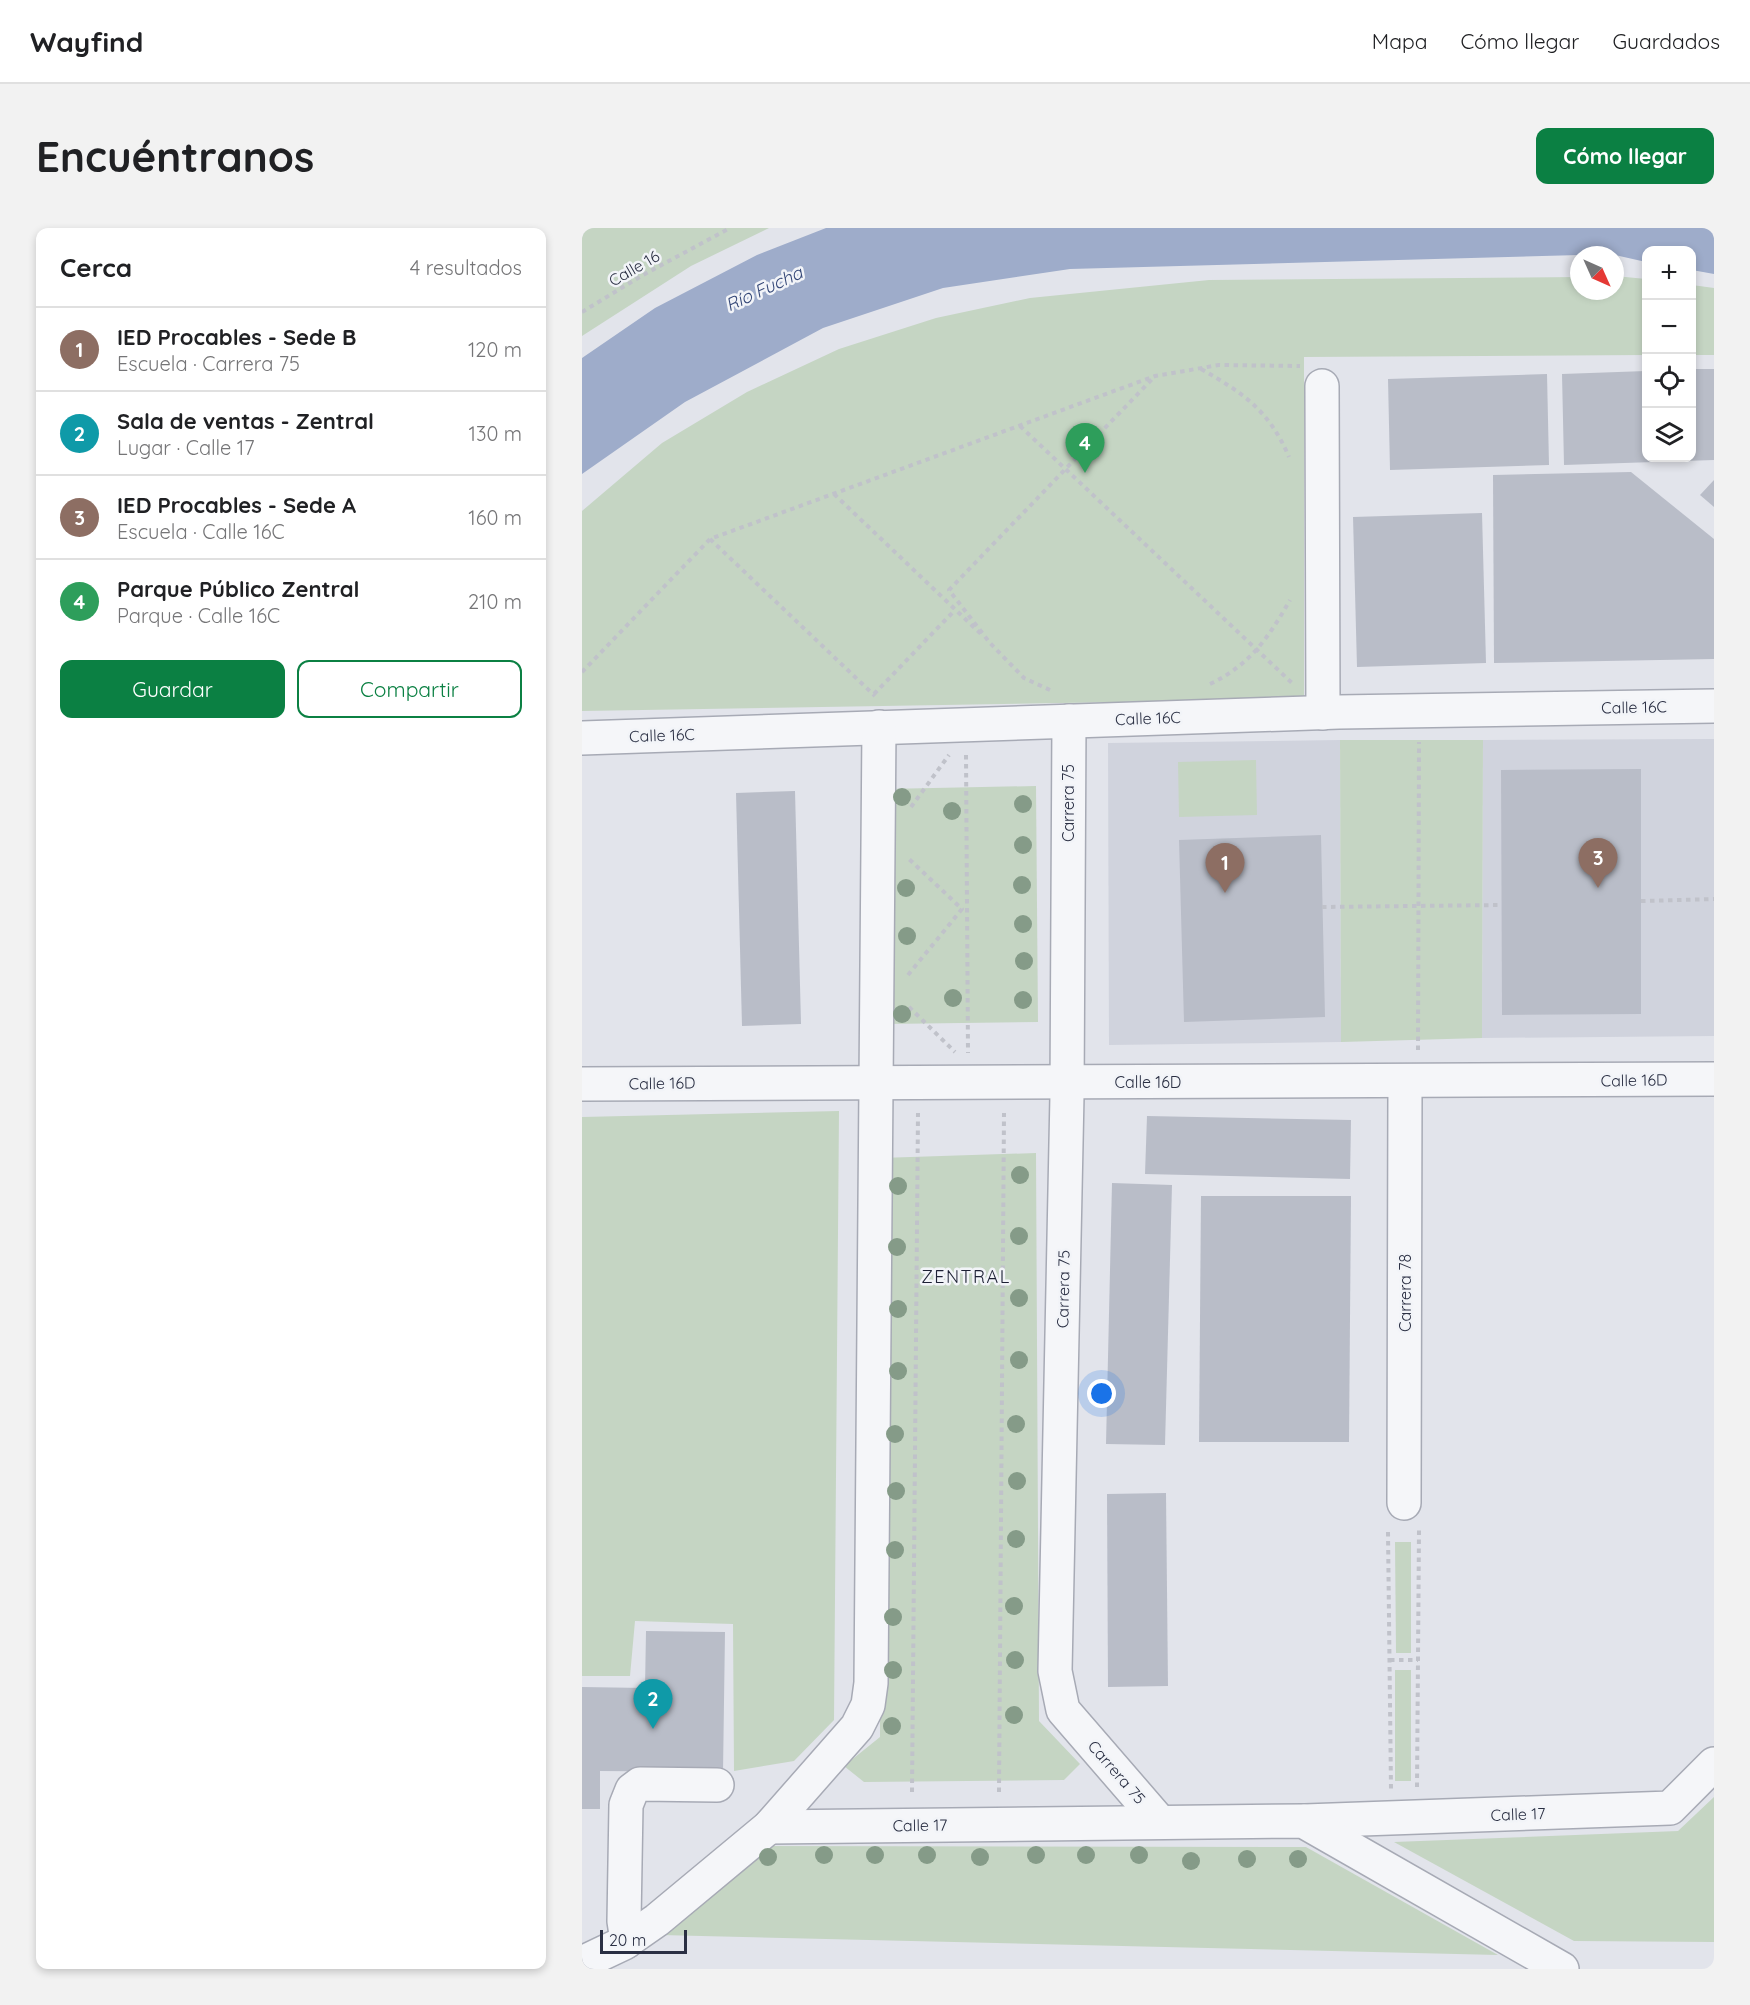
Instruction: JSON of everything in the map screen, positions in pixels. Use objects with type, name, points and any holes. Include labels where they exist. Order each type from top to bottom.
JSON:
[{"type":"street","points":[[1316,376],[1323,713]]},
{"type":"street","name":"Calle 16C","points":[[582,738],[880,714],[1063,707],[1323,713],[1714,706]]},
{"type":"street","name":"Carrera 75","points":[[1063,707],[1067,1082],[1054,1671],[1063,1710],[1159,1821]]},
{"type":"street","points":[[582,1963],[627,1941],[657,1920],[769,1827],[857,1726],[868,1704],[872,1683],[874,1081],[880,714]]},
{"type":"street","name":"Calle 16D","points":[[582,1084],[1067,1082],[1412,1072],[1714,1079]]},
{"type":"street","name":"Carrera 78","points":[[1412,1072],[1412,1516]]},
{"type":"street","name":"Calle 17","points":[[769,1827],[1303,1821],[1670,1808],[1714,1764]]},
{"type":"street","points":[[627,1941],[624,1921],[628,1797],[640,1784],[717,1785]]},
{"type":"street","name":"Calle 17","points":[[1303,1821],[1562,1969]]},
{"type":"path","name":"Calle 16","points":[[582,312],[643,275],[730,228]]},
{"type":"path","points":[[582,672],[710,540],[1155,376],[1220,365],[1316,376]]},
{"type":"path","points":[[1201,369],[1242,393],[1278,432],[1292,462]]},
{"type":"path","points":[[990,643],[949,590],[1155,376]]},
{"type":"path","points":[[1020,426],[1297,687]]},
{"type":"path","points":[[834,494],[1024,678],[1063,707]]},
{"type":"path","points":[[710,540],[874,694],[880,714]]},
{"type":"path","points":[[1200,688],[1230,674],[1270,637],[1290,599]]},
{"type":"path","points":[[874,694],[955,610]]},
{"type":"path","points":[[1412,1072],[1419,735]]},
{"type":"path","points":[[966,744],[968,1064]]},
{"type":"path","points":[[907,813],[952,751]]},
{"type":"path","points":[[901,983],[962,909],[905,854]]},
{"type":"path","points":[[1641,901],[1714,899]]},
{"type":"path","points":[[1322,907],[1502,905]]},
{"type":"path","points":[[902,1000],[960,1056]]},
{"type":"path","points":[[999,1792],[1004,1109]]},
{"type":"path","points":[[912,1792],[918,1112]]},
{"type":"path","points":[[1412,1516],[1418,1660],[1417,1790]]},
{"type":"path","points":[[1388,1532],[1391,1791]]},
{"type":"path","points":[[1390,1660],[1418,1660]]},
{"type":"path","points":[[988,1792],[1011,1791]]},
{"type":"path","points":[[900,1792],[923,1792]]},
{"type":"shaded area","points":[[1714,739],[1714,1036],[1482,1038],[1483,740]]},
{"type":"shaded area","points":[[1340,740],[1341,1042],[1109,1045],[1108,743]]},
{"type":"green space","points":[[582,228],[769,228],[691,266],[582,336]]},
{"type":"green space","points":[[1570,277],[1570,300],[1624,300],[1624,277],[1642,279],[1642,355],[1304,357],[1304,699],[582,711],[582,511],[662,443],[747,392],[839,349],[936,318],[1030,298],[1209,280]]},
{"type":"green space","points":[[1696,286],[1714,288],[1714,355],[1696,355]]},
{"type":"green space","points":[[1340,740],[1483,740],[1482,1038],[1341,1042]]},
{"type":"green space","points":[[1256,760],[1257,815],[1179,817],[1178,762]]},
{"type":"green space","points":[[1036,786],[1038,1022],[887,1024],[885,789]]},
{"type":"green space","points":[[839,1111],[834,1720],[794,1761],[734,1771],[733,1624],[635,1621],[630,1676],[582,1676],[582,1117]]},
{"type":"green space","points":[[1036,1153],[1039,1721],[1080,1764],[1064,1780],[864,1782],[844,1766],[880,1737],[880,1158]]},
{"type":"green space","points":[[1395,1542],[1411,1542],[1411,1653],[1396,1653]]},
{"type":"green space","points":[[1395,1670],[1411,1670],[1411,1781],[1395,1781]]},
{"type":"green space","points":[[1714,1797],[1714,1942],[1574,1941],[1394,1842],[1678,1831]]},
{"type":"green space","points":[[764,1846],[1306,1847],[1498,1955],[660,1935]]},
{"type":"water","name":"Río Fucha","points":[[826,228],[1714,228],[1714,274],[1696,271],[1696,246],[1642,246],[1642,261],[1624,257],[1624,246],[1570,246],[1570,255],[1070,269],[943,288],[823,328],[685,402],[582,474],[582,358],[655,308],[757,255]]},
{"type":"building","points":[[1696,369],[1714,369],[1714,460],[1696,461]]},
{"type":"building","points":[[1642,371],[1642,462],[1654,462],[1564,465],[1562,374]]},
{"type":"building","points":[[1547,374],[1549,465],[1390,470],[1388,379]]},
{"type":"building","points":[[1631,472],[1714,539],[1714,659],[1494,663],[1493,475]]},
{"type":"building","points":[[1714,480],[1714,507],[1700,495]]},
{"type":"building","points":[[1482,513],[1486,663],[1357,667],[1353,517]]},
{"type":"building","points":[[1641,769],[1641,1014],[1502,1015],[1501,770]]},
{"type":"building","points":[[795,791],[801,1024],[742,1026],[736,793]]},
{"type":"building","points":[[1321,835],[1325,1017],[1184,1022],[1179,840]]},
{"type":"building","points":[[1147,1116],[1351,1120],[1350,1179],[1145,1174]]},
{"type":"building","points":[[1112,1183],[1172,1185],[1165,1445],[1106,1444]]},
{"type":"building","points":[[1201,1196],[1351,1196],[1349,1442],[1199,1442]]},
{"type":"building","points":[[1166,1493],[1168,1686],[1108,1687],[1107,1494]]},
{"type":"building","points":[[646,1631],[725,1632],[723,1772],[600,1771],[600,1809],[582,1809],[582,1687],[645,1688]]},
{"type":"place","name":"Parque Público Zentral","points":[[1085,473]]},
{"type":"place","name":"IED Procables - Sede A","points":[[1598,888]]},
{"type":"place","name":"IED Procables - Sede B","points":[[1225,893]]},
{"type":"place","name":"Sala de ventas - Zentral","points":[[653,1729]]},
{"type":"district","name":"ZENTRAL","points":[[966,1277]]}]
